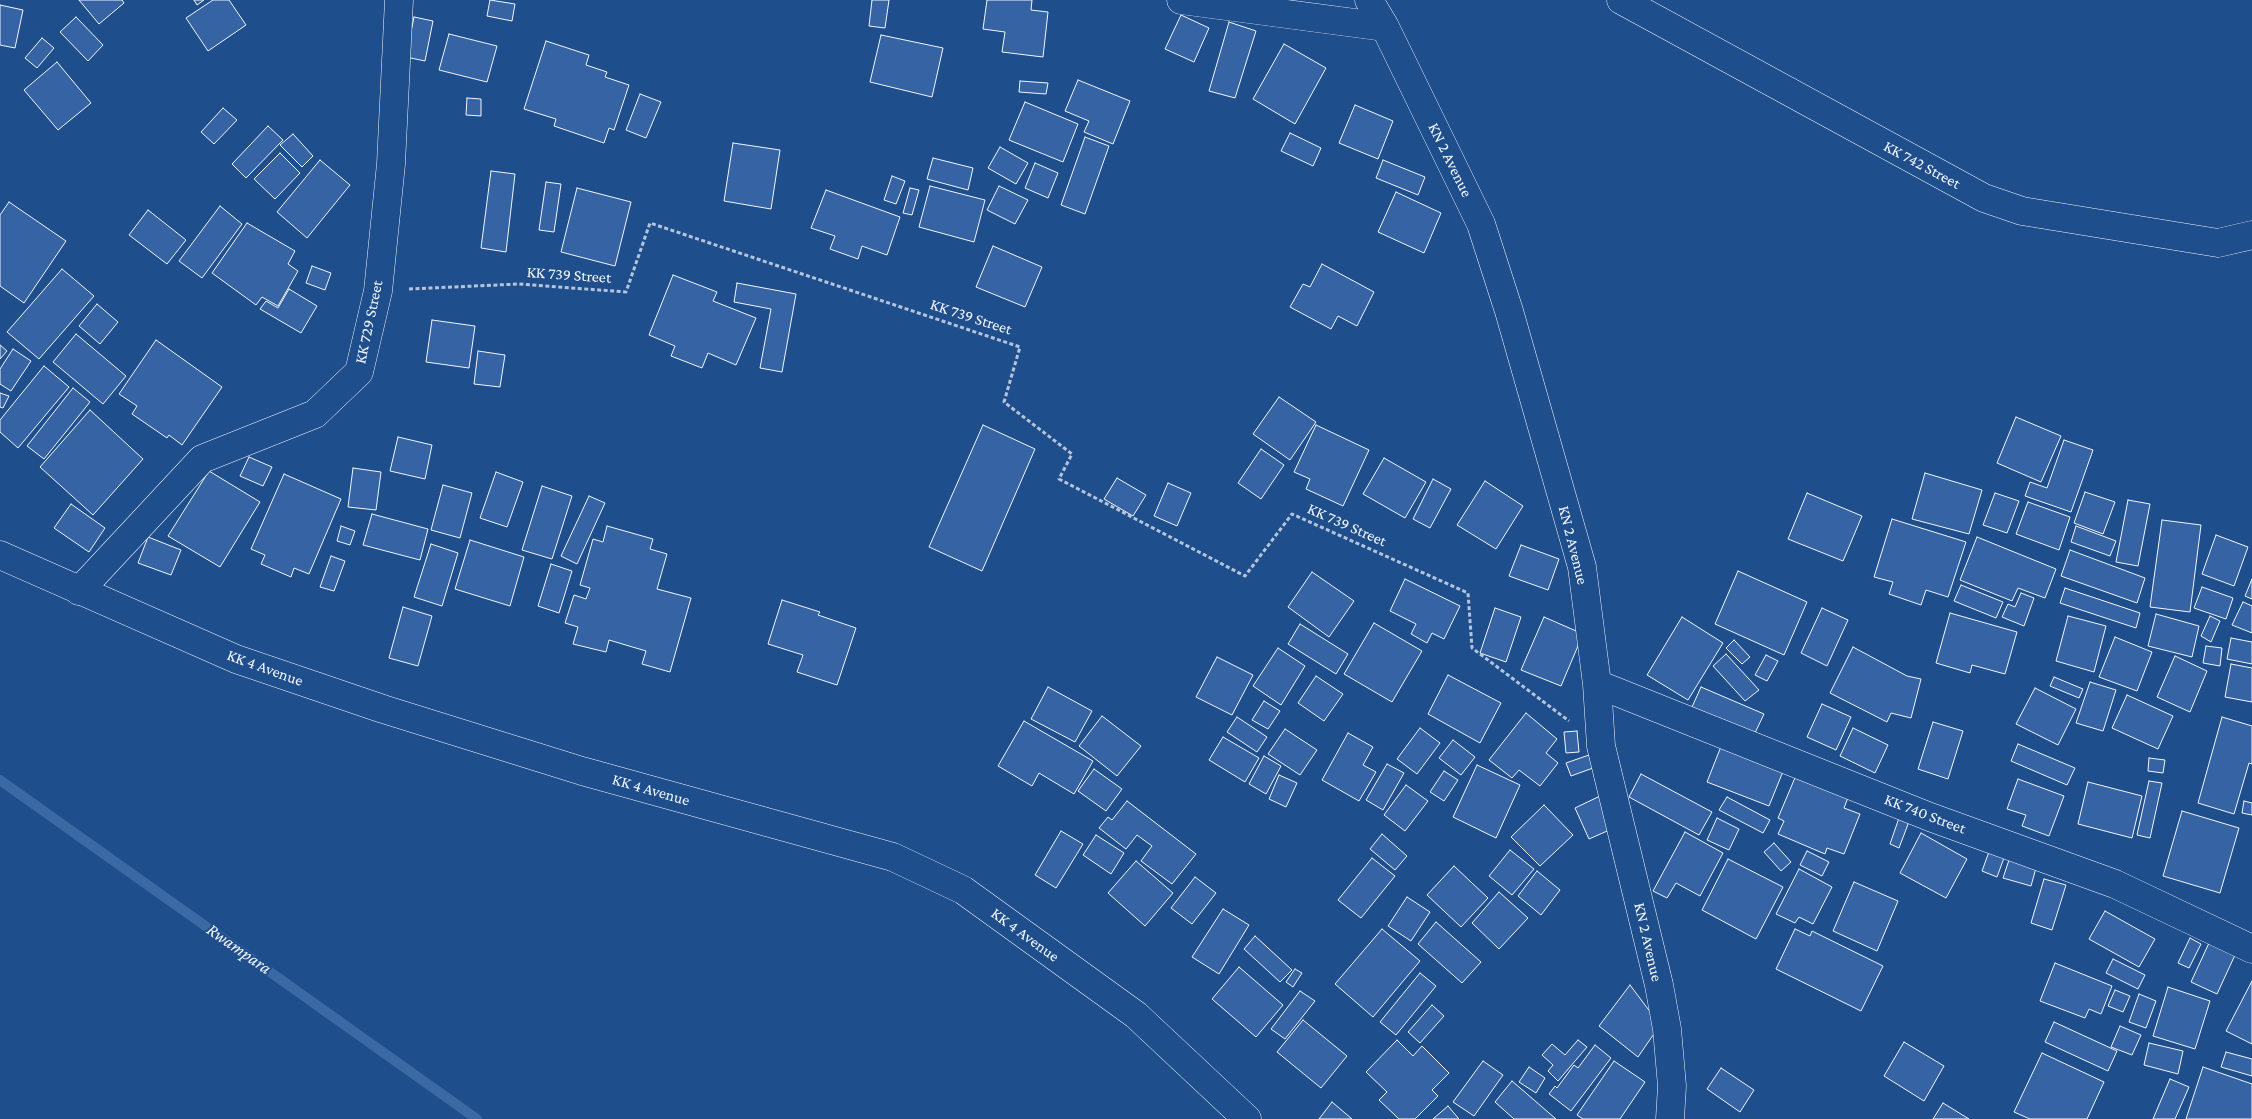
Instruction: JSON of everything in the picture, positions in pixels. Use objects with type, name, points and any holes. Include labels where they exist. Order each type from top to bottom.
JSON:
[{"type":"street","name":"KK 729 Street","points":[[79,591],[202,459],[316,414],[359,372],[378,291],[391,164],[399,0]]},
{"type":"street","points":[[1181,0],[1385,27]]},
{"type":"street","name":"KN 2 Avenue","points":[[1370,0],[1481,224],[1509,311],[1582,567],[1597,684],[1601,746],[1662,1003],[1672,1086],[1670,1119]]},
{"type":"street","name":"KK 742 Street","points":[[1621,0],[1984,198],[2022,211],[2218,243],[2252,235]]},
{"type":"street","name":"KK 4 Avenue","points":[[0,555],[236,659],[383,709],[582,771],[893,857],[963,890],[1136,1015],[1247,1119]]},
{"type":"street","name":"KK 740 Street","points":[[1597,684],[1930,817],[2115,884],[2252,949]]},
{"type":"path","name":"KK 739 Street","points":[[378,291],[519,284],[626,292],[650,223],[1020,347],[1004,402],[1072,454],[1059,479],[1244,576],[1292,514],[1468,593],[1472,648],[1601,746]]},
{"type":"building","points":[[79,0],[122,0],[124,3],[99,24]]},
{"type":"building","points":[[194,0],[204,0],[197,5]]},
{"type":"building","points":[[213,0],[229,0],[246,25],[208,51],[186,18]]},
{"type":"building","points":[[490,0],[515,4],[512,21],[487,16]]},
{"type":"building","points":[[872,0],[889,0],[885,28],[869,26]]},
{"type":"building","points":[[987,0],[1032,0],[1031,10],[1048,12],[1043,57],[1002,52],[1005,32],[983,29]]},
{"type":"building","points":[[0,5],[23,10],[15,48],[0,45]]},
{"type":"building","points":[[1181,15],[1209,28],[1194,62],[1165,49]]},
{"type":"building","points":[[76,17],[103,45],[88,61],[60,32]]},
{"type":"building","points":[[414,17],[433,21],[425,61],[406,57]]},
{"type":"building","points":[[1229,22],[1256,31],[1235,98],[1209,91]]},
{"type":"building","points":[[449,34],[497,46],[487,82],[439,70]]},
{"type":"building","points":[[881,35],[943,48],[932,97],[870,82]]},
{"type":"building","points":[[42,38],[54,48],[37,68],[25,58]]},
{"type":"building","points":[[546,41],[589,55],[586,65],[607,72],[605,77],[629,85],[614,130],[609,128],[604,143],[554,126],[556,119],[524,109]]},
{"type":"building","points":[[1284,44],[1326,68],[1295,124],[1253,99]]},
{"type":"building","points":[[57,62],[91,103],[58,130],[24,90]]},
{"type":"building","points":[[1078,80],[1130,101],[1113,144],[1084,132],[1089,121],[1065,111]]},
{"type":"building","points":[[1020,81],[1048,83],[1046,94],[1019,92]]},
{"type":"building","points":[[640,94],[661,102],[646,138],[626,130]]},
{"type":"building","points":[[467,98],[481,99],[481,116],[466,115]]},
{"type":"building","points":[[1025,102],[1078,124],[1063,162],[1009,140]]},
{"type":"building","points":[[1355,105],[1393,121],[1378,159],[1339,143]]},
{"type":"building","points":[[223,108],[237,120],[214,144],[201,132]]},
{"type":"building","points":[[268,126],[283,140],[246,178],[232,164]]},
{"type":"building","points":[[1290,133],[1321,148],[1313,166],[1281,151]]},
{"type":"building","points":[[293,134],[313,156],[302,167],[280,145]]},
{"type":"building","points":[[1085,137],[1109,146],[1085,214],[1061,205]]},
{"type":"building","points":[[733,143],[780,150],[771,209],[724,201]]},
{"type":"building","points":[[1000,147],[1028,163],[1016,184],[988,168]]},
{"type":"building","points":[[280,153],[300,173],[275,199],[254,179]]},
{"type":"building","points":[[933,158],[973,168],[968,190],[927,179]]},
{"type":"building","points":[[320,160],[350,185],[307,238],[277,212]]},
{"type":"building","points":[[1383,160],[1425,177],[1418,195],[1376,178]]},
{"type":"building","points":[[1035,163],[1058,173],[1048,198],[1025,188]]},
{"type":"building","points":[[491,171],[515,174],[506,252],[481,248]]},
{"type":"building","points":[[892,176],[905,181],[896,204],[884,200]]},
{"type":"building","points":[[546,182],[561,184],[554,232],[539,230]]},
{"type":"building","points":[[930,186],[985,200],[974,242],[919,227]]},
{"type":"building","points":[[999,186],[1028,200],[1015,224],[987,210]]},
{"type":"building","points":[[577,188],[631,202],[615,266],[561,252]]},
{"type":"building","points":[[910,188],[919,190],[912,215],[903,213]]},
{"type":"building","points":[[826,190],[900,217],[887,255],[862,246],[858,259],[830,249],[835,236],[811,228]]},
{"type":"building","points":[[1396,192],[1441,213],[1424,253],[1378,232]]},
{"type":"building","points":[[9,202],[66,241],[24,303],[0,286],[0,215]]},
{"type":"building","points":[[220,206],[242,224],[202,278],[179,261]]},
{"type":"building","points":[[148,210],[186,240],[167,264],[129,235]]},
{"type":"building","points":[[247,223],[295,251],[288,264],[298,271],[278,306],[262,297],[256,305],[212,273]]},
{"type":"building","points":[[993,246],[1042,267],[1025,307],[976,287]]},
{"type":"building","points":[[1322,264],[1374,292],[1357,326],[1338,316],[1331,329],[1290,307],[1303,284],[1310,287]]},
{"type":"building","points":[[312,266],[331,273],[325,290],[306,283]]},
{"type":"building","points":[[62,269],[94,296],[39,359],[7,332]]},
{"type":"building","points":[[673,275],[717,292],[713,301],[756,318],[736,365],[708,353],[702,368],[671,356],[675,346],[649,335]]},
{"type":"building","points":[[737,283],[796,294],[782,372],[760,368],[771,309],[734,302]]},
{"type":"building","points":[[289,289],[317,306],[301,333],[260,309],[266,301],[278,308]]},
{"type":"building","points":[[97,304],[118,322],[100,344],[79,326]]},
{"type":"building","points":[[432,320],[475,326],[469,368],[426,362]]},
{"type":"building","points":[[76,334],[126,376],[103,404],[53,362]]},
{"type":"building","points":[[156,340],[222,387],[182,445],[169,435],[167,438],[132,414],[137,406],[119,394]]},
{"type":"building","points":[[0,345],[7,351],[0,359]]},
{"type":"building","points":[[13,349],[31,361],[11,391],[0,384],[0,369]]},
{"type":"building","points":[[478,351],[505,355],[500,387],[474,384]]},
{"type":"building","points":[[44,366],[69,387],[18,448],[0,432],[0,420]]},
{"type":"building","points":[[73,388],[90,402],[44,459],[27,446]]},
{"type":"building","points":[[0,393],[9,396],[3,408],[0,407]]},
{"type":"building","points":[[1279,397],[1316,422],[1290,460],[1253,434]]},
{"type":"building","points":[[90,410],[143,459],[93,515],[40,467]]},
{"type":"building","points":[[2016,417],[2061,436],[2041,482],[1997,463]]},
{"type":"building","points":[[983,425],[1035,449],[982,571],[929,547]]},
{"type":"building","points":[[1316,425],[1369,450],[1343,506],[1306,489],[1310,479],[1294,472]]},
{"type":"building","points":[[398,437],[432,445],[425,479],[390,471]]},
{"type":"building","points":[[2064,440],[2093,450],[2071,512],[2025,496],[2030,482],[2047,488]]},
{"type":"building","points":[[1261,449],[1284,465],[1261,499],[1238,483]]},
{"type":"building","points":[[249,457],[272,467],[263,486],[240,476]]},
{"type":"building","points":[[1384,458],[1426,482],[1405,518],[1363,494]]},
{"type":"building","points":[[353,468],[381,472],[376,510],[348,507]]},
{"type":"building","points":[[209,471],[260,502],[220,567],[168,536]]},
{"type":"building","points":[[496,472],[523,482],[507,527],[480,518]]},
{"type":"building","points":[[1925,473],[1982,490],[1969,534],[1912,519]]},
{"type":"building","points":[[284,474],[341,499],[309,574],[294,568],[291,577],[261,564],[265,555],[251,549]]},
{"type":"building","points":[[1117,478],[1146,495],[1133,516],[1104,499]]},
{"type":"building","points":[[1433,479],[1451,489],[1430,528],[1413,519]]},
{"type":"building","points":[[1485,481],[1523,506],[1496,549],[1457,525]]},
{"type":"building","points":[[1168,483],[1191,493],[1177,526],[1154,516]]},
{"type":"building","points":[[443,485],[472,493],[460,538],[431,530]]},
{"type":"building","points":[[542,486],[572,496],[552,559],[522,550]]},
{"type":"building","points":[[2085,492],[2115,502],[2103,534],[2074,523]]},
{"type":"building","points":[[1807,493],[1862,516],[1843,561],[1788,539]]},
{"type":"building","points":[[1995,493],[2019,501],[2007,533],[1983,525]]},
{"type":"building","points":[[589,496],[605,503],[577,564],[561,556]]},
{"type":"building","points":[[2128,500],[2150,504],[2138,566],[2116,562]]},
{"type":"building","points":[[2028,502],[2070,517],[2059,550],[2016,534]]},
{"type":"building","points":[[71,504],[105,528],[89,552],[54,528]]},
{"type":"building","points":[[372,514],[428,529],[420,560],[363,545]]},
{"type":"building","points":[[1892,519],[1966,542],[1948,597],[1926,590],[1921,605],[1889,594],[1893,582],[1874,577]]},
{"type":"building","points":[[2162,520],[2201,525],[2190,612],[2150,607]]},
{"type":"building","points":[[341,526],[355,531],[350,545],[337,541]]},
{"type":"building","points":[[607,526],[653,539],[650,549],[667,554],[657,589],[691,598],[670,672],[642,664],[646,651],[609,640],[606,652],[573,644],[578,627],[565,623],[574,595],[586,599],[590,588],[580,585],[593,539],[603,542]]},
{"type":"building","points":[[2076,526],[2116,541],[2110,556],[2071,542]]},
{"type":"building","points":[[2216,535],[2248,547],[2234,586],[2202,574]]},
{"type":"building","points":[[148,537],[181,550],[171,575],[138,563]]},
{"type":"building","points":[[1977,537],[2056,569],[2045,598],[2018,588],[2012,601],[1960,580]]},
{"type":"building","points":[[470,540],[524,557],[510,606],[455,589]]},
{"type":"building","points":[[431,544],[458,553],[442,606],[414,597]]},
{"type":"building","points":[[1521,545],[1559,559],[1548,590],[1509,576]]},
{"type":"building","points":[[2070,550],[2145,578],[2137,603],[2061,576]]},
{"type":"building","points":[[331,556],[345,561],[334,591],[320,587]]},
{"type":"building","points":[[551,564],[572,571],[559,613],[538,606]]},
{"type":"building","points":[[1738,571],[1807,602],[1784,655],[1715,624]]},
{"type":"building","points":[[1312,572],[1354,601],[1329,637],[1288,607]]},
{"type":"building","points":[[1405,579],[1460,606],[1444,639],[1432,633],[1427,643],[1411,634],[1416,624],[1390,611]]},
{"type":"building","points":[[2252,579],[2252,599],[2245,596]]},
{"type":"building","points":[[1961,585],[2003,602],[1996,618],[1954,601]]},
{"type":"building","points":[[2202,587],[2233,598],[2226,619],[2194,608]]},
{"type":"building","points":[[2065,588],[2140,613],[2136,628],[2060,603]]},
{"type":"building","points":[[2021,593],[2034,598],[2024,626],[2002,617],[2008,604],[2015,607]]},
{"type":"building","points":[[782,600],[820,612],[818,615],[856,628],[837,685],[797,672],[803,655],[768,644]]},
{"type":"building","points":[[2243,602],[2252,606],[2252,633],[2232,625]]},
{"type":"building","points":[[403,607],[432,616],[418,666],[389,658]]},
{"type":"building","points":[[1495,608],[1521,617],[1506,662],[1480,653]]},
{"type":"building","points":[[1822,608],[1848,620],[1827,666],[1801,653]]},
{"type":"building","points":[[1950,613],[2017,632],[2005,674],[1972,665],[1970,673],[1936,663]]},
{"type":"building","points":[[2156,614],[2199,626],[2192,657],[2148,646]]},
{"type":"building","points":[[2068,616],[2106,626],[2094,672],[2056,661]]},
{"type":"building","points":[[2210,616],[2220,621],[2211,642],[2201,636]]},
{"type":"building","points":[[1544,617],[1583,634],[1561,686],[1521,670]]},
{"type":"building","points":[[1682,617],[1723,643],[1688,700],[1647,675]]},
{"type":"building","points":[[1374,623],[1422,651],[1392,702],[1344,674]]},
{"type":"building","points":[[1300,624],[1348,654],[1336,674],[1288,644]]},
{"type":"building","points":[[2115,637],[2152,652],[2137,691],[2099,677]]},
{"type":"building","points":[[2231,638],[2252,642],[2252,664],[2227,659]]},
{"type":"building","points":[[1734,640],[1750,657],[1742,664],[1726,648]]},
{"type":"building","points":[[2206,646],[2222,648],[2220,666],[2203,663]]},
{"type":"building","points":[[1853,647],[1907,676],[1921,679],[1911,718],[1891,713],[1887,722],[1830,693]]},
{"type":"building","points":[[1278,648],[1305,666],[1281,705],[1253,686]]},
{"type":"building","points":[[1726,654],[1759,690],[1745,701],[1713,666]]},
{"type":"building","points":[[1766,655],[1778,661],[1767,681],[1755,675]]},
{"type":"building","points":[[2175,656],[2207,671],[2190,712],[2157,697]]},
{"type":"building","points":[[1217,657],[1253,675],[1232,715],[1196,697]]},
{"type":"building","points":[[2231,664],[2252,668],[2252,702],[2225,697]]},
{"type":"building","points":[[1448,675],[1501,703],[1480,743],[1428,714]]},
{"type":"building","points":[[1316,676],[1343,694],[1324,721],[1298,703]]},
{"type":"building","points":[[2054,677],[2083,689],[2079,698],[2050,686]]},
{"type":"building","points":[[2090,682],[2116,690],[2103,731],[2076,723]]},
{"type":"building","points":[[1048,687],[1092,711],[1075,742],[1031,719]]},
{"type":"building","points":[[1701,687],[1764,714],[1754,735],[1692,707]]},
{"type":"building","points":[[2035,688],[2076,709],[2058,745],[2016,724]]},
{"type":"building","points":[[2127,695],[2173,716],[2158,749],[2112,728]]},
{"type":"building","points":[[1264,701],[1280,711],[1268,729],[1252,720]]},
{"type":"building","points":[[1822,704],[1851,717],[1836,750],[1807,737]]},
{"type":"building","points":[[1526,713],[1557,739],[1546,753],[1558,763],[1540,786],[1519,770],[1512,778],[1489,760]]},
{"type":"building","points":[[1102,716],[1141,746],[1117,776],[1079,746]]},
{"type":"building","points":[[1237,717],[1267,737],[1257,752],[1227,732]]},
{"type":"building","points":[[2222,717],[2252,726],[2252,764],[2249,763],[2234,814],[2198,803]]},
{"type":"building","points":[[1024,721],[1093,761],[1074,794],[1039,773],[1032,786],[998,766]]},
{"type":"building","points":[[1933,722],[1963,731],[1948,779],[1918,769]]},
{"type":"building","points":[[1420,728],[1440,743],[1417,774],[1397,759]]},
{"type":"building","points":[[1853,728],[1888,745],[1875,773],[1840,756]]},
{"type":"building","points":[[1285,729],[1317,750],[1300,775],[1268,754]]},
{"type":"building","points":[[1577,731],[1579,752],[1566,753],[1564,732]]},
{"type":"building","points":[[1348,733],[1373,747],[1363,765],[1376,772],[1359,801],[1322,780]]},
{"type":"building","points":[[1223,737],[1259,758],[1245,782],[1209,760]]},
{"type":"building","points":[[1453,740],[1475,757],[1461,775],[1439,758]]},
{"type":"building","points":[[1722,744],[1784,769],[1769,806],[1707,782]]},
{"type":"building","points":[[2018,744],[2075,768],[2067,785],[2011,761]]},
{"type":"building","points":[[1589,755],[1593,768],[1571,776],[1566,763]]},
{"type":"building","points":[[1264,756],[1281,766],[1266,794],[1249,784]]},
{"type":"building","points":[[2149,758],[2165,760],[2163,773],[2148,771]]},
{"type":"building","points":[[1387,764],[1404,773],[1383,810],[1366,800]]},
{"type":"building","points":[[1477,765],[1520,785],[1496,838],[1453,817]]},
{"type":"building","points":[[1094,769],[1122,789],[1106,811],[1078,791]]},
{"type":"building","points":[[1444,771],[1458,780],[1444,801],[1430,792]]},
{"type":"building","points":[[1797,773],[1849,795],[1844,808],[1860,814],[1844,854],[1827,848],[1825,854],[1778,834],[1784,821],[1778,818]]},
{"type":"building","points":[[1641,774],[1712,812],[1699,835],[1629,797]]},
{"type":"building","points":[[1279,775],[1297,783],[1286,807],[1269,799]]},
{"type":"building","points":[[2018,779],[2064,796],[2049,836],[2022,826],[2026,815],[2007,809]]},
{"type":"building","points":[[2149,781],[2162,783],[2150,838],[2137,835]]},
{"type":"building","points":[[2088,782],[2142,796],[2132,838],[2078,824]]},
{"type":"building","points":[[1406,785],[1428,801],[1405,831],[1384,815]]},
{"type":"building","points":[[1600,796],[1614,828],[1589,839],[1575,808]]},
{"type":"building","points":[[1727,797],[1770,820],[1763,833],[1719,810]]},
{"type":"building","points":[[1127,801],[1196,854],[1172,884],[1141,861],[1152,846],[1137,835],[1126,849],[1099,828],[1108,817],[1112,820]]},
{"type":"building","points":[[2244,801],[2252,803],[2252,815],[2242,813]]},
{"type":"building","points":[[1544,805],[1573,835],[1540,866],[1511,837]]},
{"type":"building","points":[[2182,811],[2239,828],[2220,893],[2163,876]]},
{"type":"building","points":[[1900,815],[1910,819],[1899,848],[1890,844]]},
{"type":"building","points":[[1717,818],[1739,829],[1729,850],[1707,840]]},
{"type":"building","points":[[1061,831],[1083,844],[1056,888],[1035,875]]},
{"type":"building","points":[[1685,832],[1723,853],[1700,896],[1676,883],[1667,898],[1653,891]]},
{"type":"building","points":[[1921,833],[1967,859],[1946,898],[1900,873]]},
{"type":"building","points":[[1382,834],[1407,856],[1395,870],[1370,849]]},
{"type":"building","points":[[1096,835],[1124,853],[1111,874],[1083,855]]},
{"type":"building","points":[[1774,843],[1791,862],[1781,871],[1764,852]]},
{"type":"building","points":[[1990,849],[2005,855],[1997,877],[1982,871]]},
{"type":"building","points":[[1510,850],[1534,869],[1512,895],[1489,876]]},
{"type":"building","points":[[1807,851],[1829,862],[1822,876],[1800,865]]},
{"type":"building","points":[[1372,858],[1395,876],[1361,918],[1338,900]]},
{"type":"building","points":[[1728,859],[1783,887],[1756,939],[1702,910]]},
{"type":"building","points":[[2009,860],[2036,868],[2031,886],[2003,878]]},
{"type":"building","points":[[1136,861],[1173,893],[1145,926],[1108,893]]},
{"type":"building","points":[[1454,866],[1488,898],[1461,927],[1427,895]]},
{"type":"building","points":[[1799,869],[1832,887],[1813,924],[1799,917],[1795,923],[1776,914]]},
{"type":"building","points":[[1537,871],[1560,890],[1541,915],[1518,896]]},
{"type":"building","points":[[1195,877],[1216,893],[1192,924],[1171,908]]},
{"type":"building","points":[[2044,879],[2066,885],[2052,930],[2031,923]]},
{"type":"building","points":[[1854,882],[1898,901],[1877,951],[1833,931]]},
{"type":"building","points":[[1499,892],[1528,918],[1499,949],[1472,923]]},
{"type":"building","points":[[1407,897],[1430,912],[1411,941],[1388,926]]},
{"type":"building","points":[[1223,909],[1249,925],[1219,974],[1192,957]]},
{"type":"building","points":[[2105,911],[2155,939],[2139,967],[2089,939]]},
{"type":"building","points":[[1436,922],[1481,962],[1462,983],[1418,944]]},
{"type":"building","points":[[1382,929],[1420,961],[1373,1017],[1335,984]]},
{"type":"building","points":[[1795,929],[1810,936],[1812,931],[1883,966],[1861,1011],[1776,969]]},
{"type":"building","points":[[1255,936],[1292,970],[1280,982],[1244,949]]},
{"type":"building","points":[[2190,938],[2201,944],[2189,968],[2178,963]]},
{"type":"building","points":[[2209,943],[2235,955],[2217,994],[2191,982]]},
{"type":"building","points":[[2113,959],[2145,975],[2138,989],[2106,973]]},
{"type":"building","points":[[2055,963],[2112,986],[2101,1014],[2089,1009],[2085,1018],[2040,1001]]},
{"type":"building","points":[[1239,967],[1283,1005],[1256,1037],[1212,999]]},
{"type":"building","points":[[1295,969],[1302,973],[1293,987],[1286,982]]},
{"type":"building","points":[[1420,973],[1436,986],[1396,1035],[1380,1022]]},
{"type":"building","points":[[2252,981],[2252,1044],[2226,1031]]},
{"type":"building","points":[[1630,985],[1660,1025],[1638,1057],[1599,1026]]},
{"type":"building","points":[[2168,987],[2210,1001],[2195,1049],[2153,1036]]},
{"type":"building","points":[[2115,990],[2130,996],[2123,1012],[2108,1006]]},
{"type":"building","points":[[1300,991],[1315,1001],[1285,1039],[1271,1029]]},
{"type":"building","points":[[2139,994],[2156,1001],[2146,1028],[2129,1022]]},
{"type":"building","points":[[1432,1005],[1444,1016],[1420,1043],[1408,1032]]},
{"type":"building","points":[[1303,1020],[1347,1056],[1321,1088],[1277,1052]]},
{"type":"building","points":[[2054,1022],[2117,1051],[2108,1071],[2045,1042]]},
{"type":"building","points":[[2120,1026],[2141,1035],[2132,1055],[2111,1047]]},
{"type":"building","points":[[1397,1040],[1413,1056],[1422,1046],[1449,1073],[1432,1090],[1438,1096],[1415,1119],[1399,1119],[1379,1100],[1387,1092],[1366,1072]]},
{"type":"building","points":[[1578,1040],[1587,1047],[1558,1081],[1548,1071],[1553,1065],[1542,1055],[1552,1044],[1565,1055]]},
{"type":"building","points":[[1904,1042],[1944,1066],[1924,1101],[1884,1076]]},
{"type":"building","points":[[2149,1043],[2183,1051],[2178,1074],[2144,1065]]},
{"type":"building","points":[[1595,1045],[1611,1058],[1571,1111],[1549,1094],[1555,1086],[1557,1088],[1574,1065],[1578,1068]]},
{"type":"building","points":[[2226,1052],[2252,1059],[2252,1076],[2221,1067]]},
{"type":"building","points":[[2042,1053],[2104,1082],[2087,1119],[2030,1119],[2014,1112]]},
{"type":"building","points":[[1483,1061],[1503,1075],[1474,1116],[1453,1102]]},
{"type":"building","points":[[1614,1061],[1645,1082],[1620,1119],[1583,1119],[1577,1115]]},
{"type":"building","points":[[1529,1067],[1545,1078],[1536,1093],[1519,1082]]},
{"type":"building","points":[[2203,1067],[2252,1084],[2252,1119],[2186,1119]]},
{"type":"building","points":[[1721,1068],[1754,1090],[1740,1112],[1707,1089]]},
{"type":"building","points":[[2170,1079],[2189,1087],[2175,1119],[2153,1119]]},
{"type":"building","points":[[1512,1081],[1556,1119],[1514,1119],[1495,1102]]},
{"type":"building","points":[[1332,1102],[1352,1119],[1319,1119]]},
{"type":"building","points":[[1943,1103],[1969,1119],[1933,1119]]},
{"type":"building","points":[[1448,1106],[1459,1119],[1433,1119]]},
{"type":"waterway","name":"Rwampara","points":[[0,780],[477,1119]]}]
